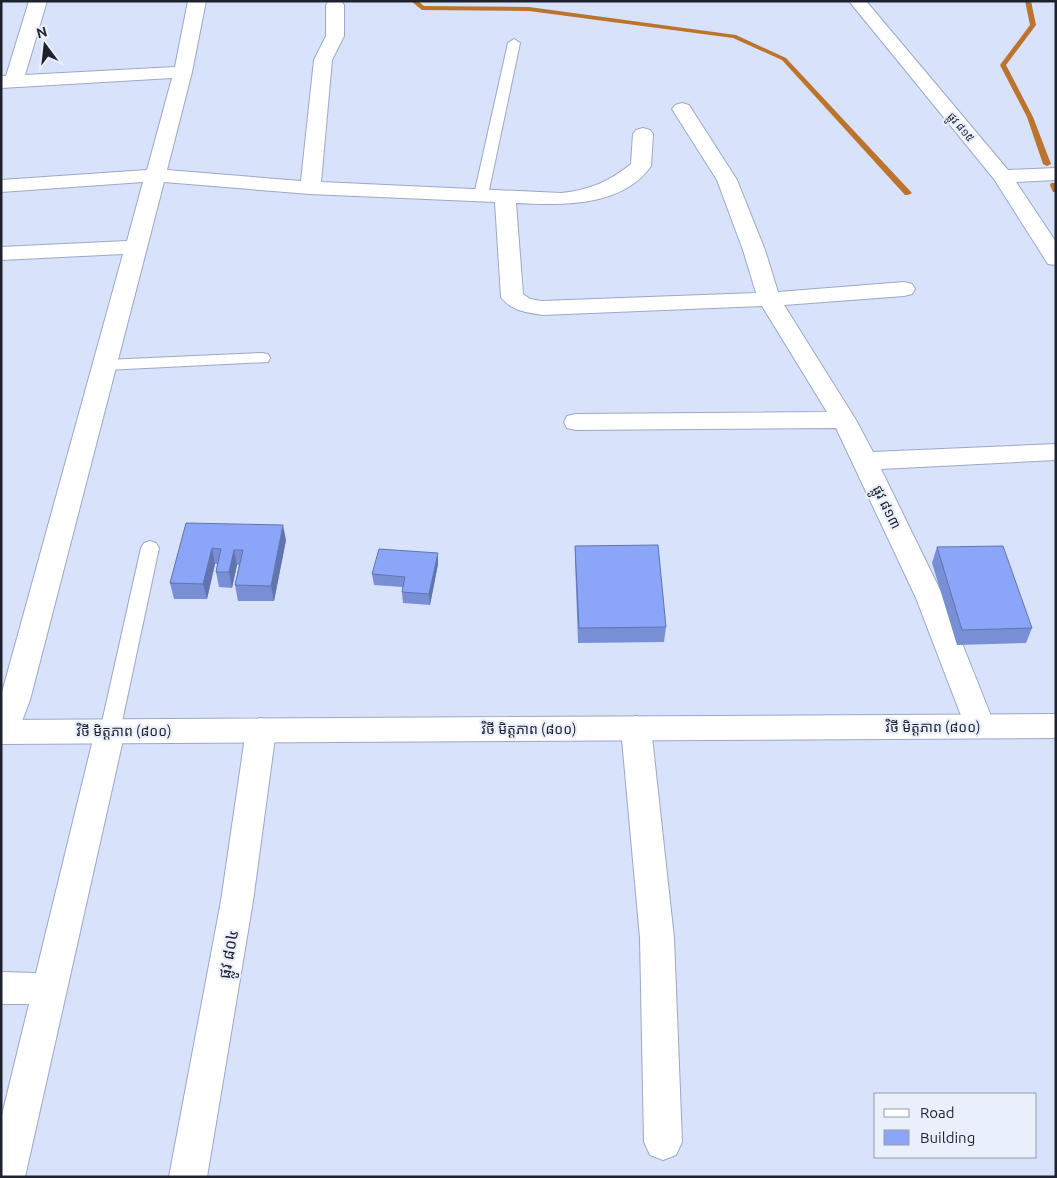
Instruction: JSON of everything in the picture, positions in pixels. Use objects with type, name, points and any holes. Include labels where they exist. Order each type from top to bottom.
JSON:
[{"type":"street","points":[[38,1],[7,82],[183,72]]},
{"type":"street","points":[[3,732],[15,700],[106,365],[135,247],[183,72],[197,1]]},
{"type":"street","name":"ផ្លូវ ៨១៥","points":[[857,1],[878,29],[1002,176],[1056,259]]},
{"type":"street","points":[[878,29],[881,1]]},
{"type":"street","points":[[310,188],[323,60],[335,36],[335,5]]},
{"type":"street","name":"ផ្លូវ ៨១៣","points":[[682,109],[727,180],[754,250],[769,299],[844,420],[864,461],[930,598],[980,726]]},
{"type":"street","points":[[1,186],[154,175],[310,188],[561,199],[596,195],[621,183],[641,166],[643,134]]},
{"type":"street","points":[[1002,176],[1056,174]]},
{"type":"street","points":[[505,196],[512,298],[523,305],[542,308],[769,299],[904,289]]},
{"type":"street","points":[[1,254],[135,247]]},
{"type":"street","points":[[576,422],[844,420]]},
{"type":"street","points":[[864,461],[1056,452]]},
{"type":"street","name":"វិថី មិត្តភាព (៨០០)","points":[[3,732],[1056,726]]},
{"type":"street","points":[[636,728],[658,938],[663,1142]]},
{"type":"street","name":"ផ្លូវ ៨០៤","points":[[188,1177],[237,901],[261,730]]},
{"type":"street","points":[[6,1177],[110,731]]},
{"type":"street","points":[[1,988],[50,989]]},
{"type":"lane","points":[[481,195],[514,44]]},
{"type":"lane","points":[[106,365],[262,358]]},
{"type":"lane","points":[[110,731],[150,548]]},
{"type":"building","points":[[186,523],[283,525],[271,586],[235,585],[243,550],[234,550],[229,572],[216,572],[221,549],[212,548],[203,584],[170,583]]},
{"type":"building","points":[[658,545],[666,627],[579,628],[575,546]]},
{"type":"building","points":[[1003,546],[1032,628],[962,630],[937,547]]},
{"type":"building","points":[[379,549],[438,553],[429,594],[402,592],[405,577],[372,574]]},
{"type":"waterway","points":[[414,1],[422,8],[529,9],[734,36],[784,59],[908,193]]},
{"type":"waterway","points":[[1028,1],[1033,25],[1003,65],[1030,117],[1047,164]]},
{"type":"waterway","points":[[1054,185],[1056,190]]}]
